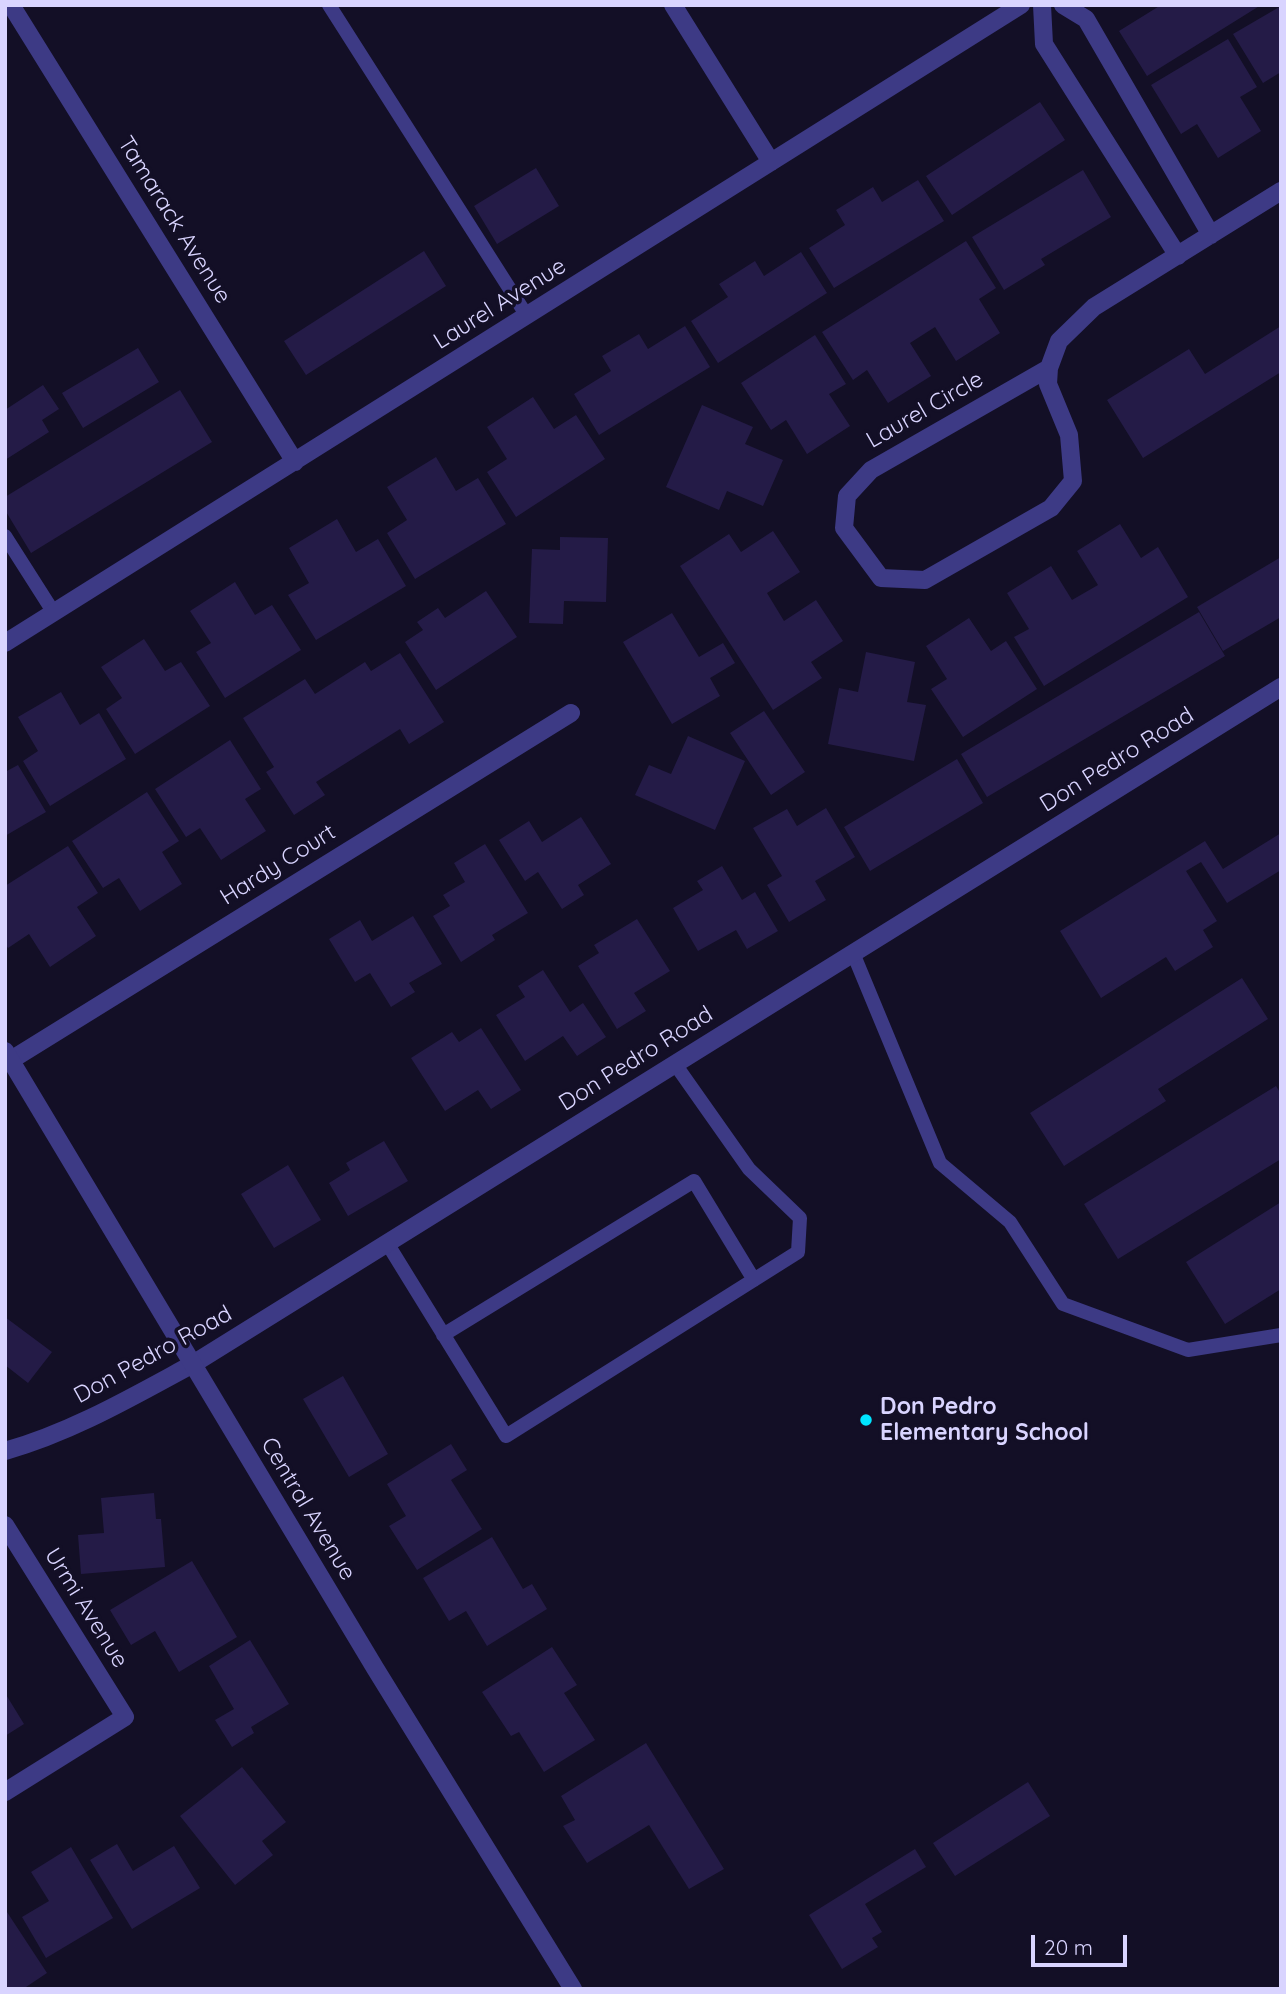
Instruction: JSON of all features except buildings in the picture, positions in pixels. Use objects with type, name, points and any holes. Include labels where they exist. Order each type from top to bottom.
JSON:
[{"type":"street","name":"Tamarack Avenue","points":[[11,5],[295,461]]},
{"type":"street","points":[[673,5],[771,162]]},
{"type":"street","name":"Laurel Avenue","points":[[5,643],[771,162],[997,12],[1021,5]]},
{"type":"street","points":[[1042,5],[1044,44],[1178,256]]},
{"type":"street","points":[[1063,5],[1086,19],[1211,235]]},
{"type":"street","points":[[1049,368],[1059,341],[1094,307],[1281,191]]},
{"type":"street","name":"Laurel Circle","points":[[1049,368],[1048,384],[1069,435],[1073,481],[1059,499],[1051,508],[925,580],[881,578],[844,528],[847,496],[870,470],[1049,368]]},
{"type":"street","name":"Don Pedro Road","points":[[5,1451],[36,1443],[87,1421],[193,1364],[1281,687]]},
{"type":"street","name":"Hardy Court","points":[[8,1055],[571,713]]},
{"type":"street","name":"Central Avenue","points":[[8,1055],[375,1668],[573,1989]]},
{"type":"street","name":"Urmi Avenue","points":[[5,1525],[125,1717],[5,1792]]},
{"type":"lane","points":[[329,5],[527,316]]},
{"type":"lane","points":[[5,536],[54,613]]},
{"type":"lane","points":[[853,953],[940,1163],[1010,1222],[1063,1304],[1188,1350],[1281,1335]]},
{"type":"lane","points":[[387,1243],[506,1436],[798,1252],[800,1218],[749,1169],[675,1064]]},
{"type":"lane","points":[[443,1335],[694,1181],[754,1280]]},
{"type":"place","name":"Don Pedro Elementary School","points":[[866,1420]]}]
